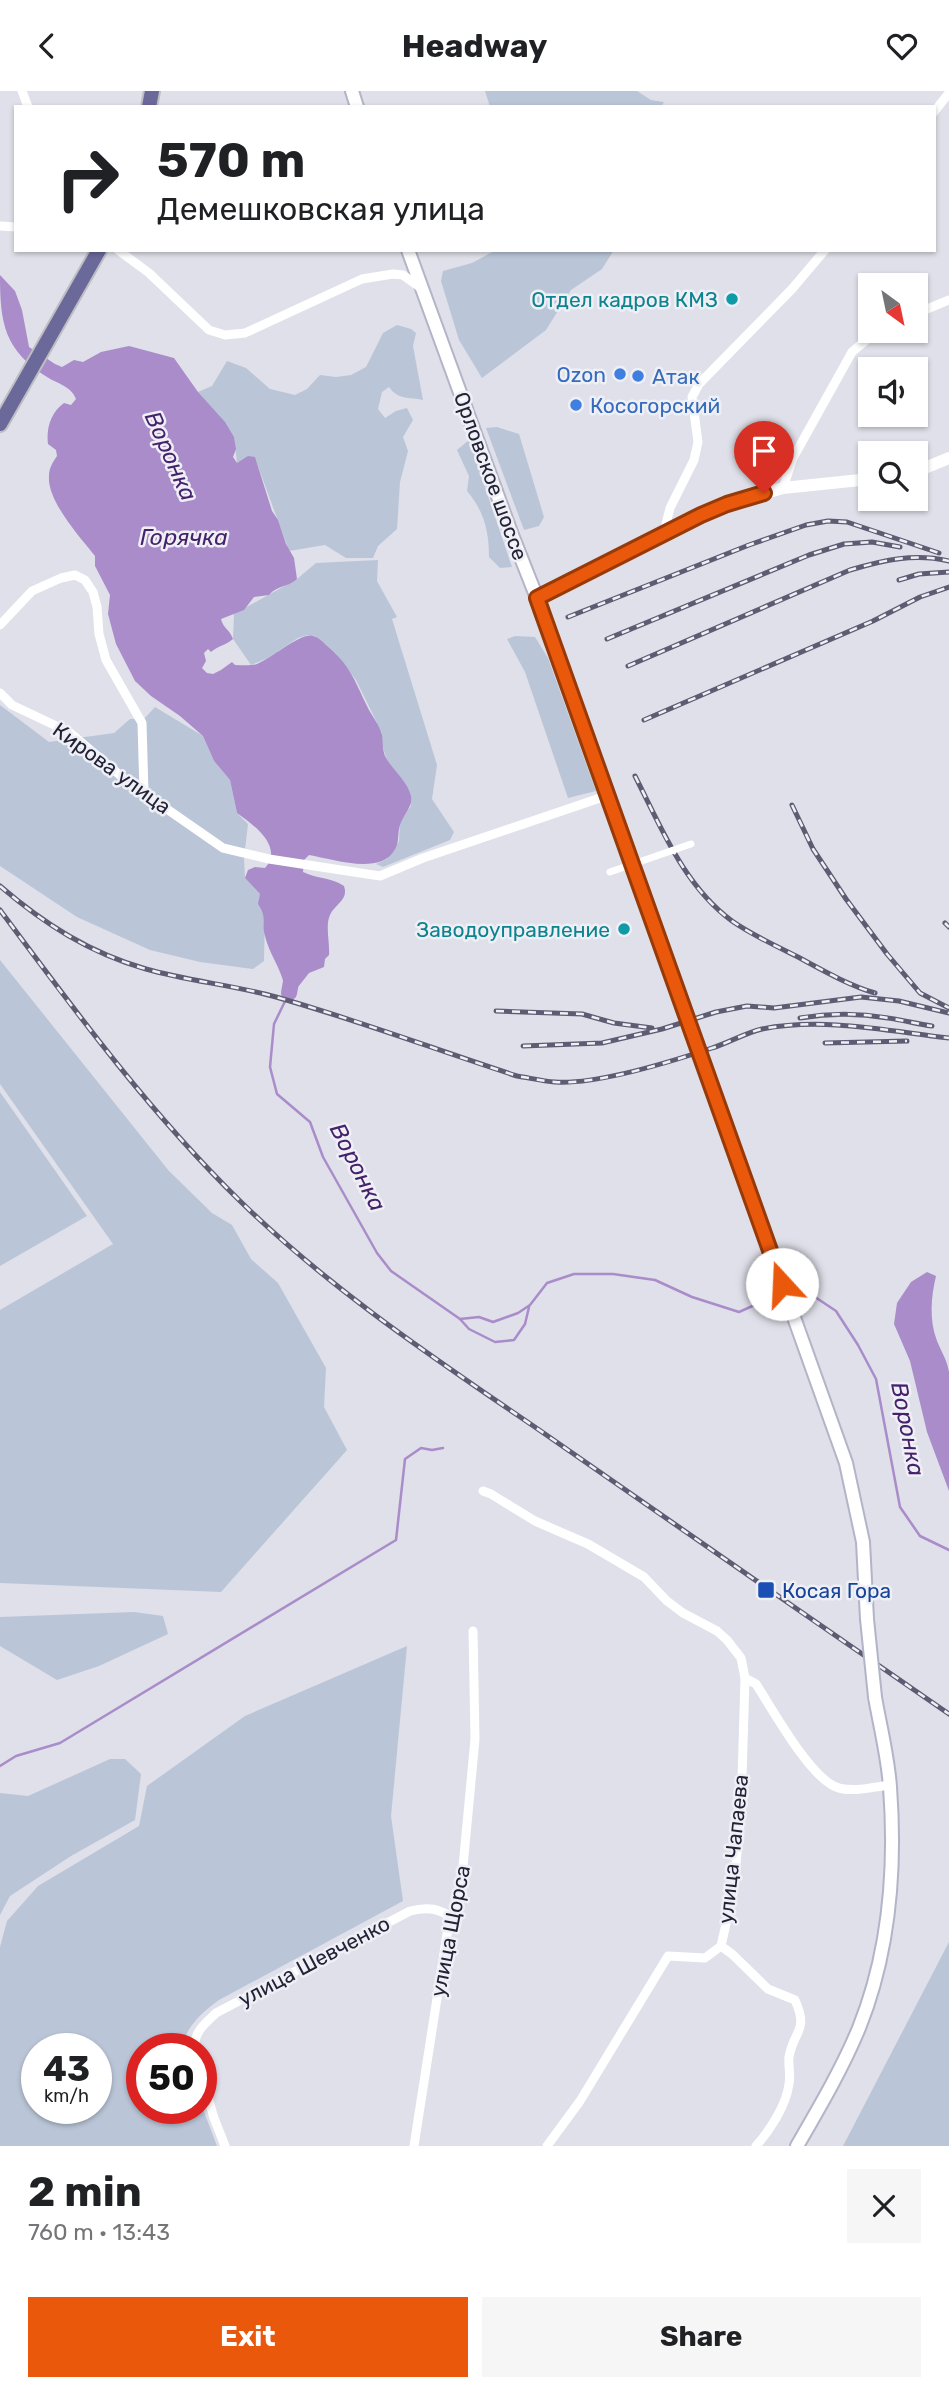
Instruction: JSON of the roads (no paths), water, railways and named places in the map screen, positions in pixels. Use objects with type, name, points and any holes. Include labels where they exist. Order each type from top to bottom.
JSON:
[{"type":"main road","points":[[0,424],[98,252]]},
{"type":"main road","name":"Орловское шоссе","points":[[409,252],[516,548],[537,598],[846,1464],[863,1542],[875,1697],[890,1785],[891,1842],[886,1928],[881,1957],[859,2028],[797,2146]]},
{"type":"main road","points":[[928,467],[949,458]]},
{"type":"main road","points":[[537,598],[727,504],[783,488],[858,480]]},
{"type":"street","points":[[936,109],[949,93]]},
{"type":"street","points":[[121,252],[149,273],[209,330],[225,335],[245,333],[362,279],[403,275],[422,289]]},
{"type":"street","points":[[663,536],[670,508],[694,460],[698,442],[692,397],[699,384],[792,289],[823,252]]},
{"type":"street","points":[[928,309],[949,300]]},
{"type":"street","points":[[783,488],[793,458],[852,352],[863,343]]},
{"type":"street","points":[[0,625],[32,591],[75,575],[85,580],[93,592],[97,607],[99,633],[106,660],[142,723],[144,793]]},
{"type":"street","name":"Кирова улица","points":[[0,693],[12,705],[69,732],[144,793],[223,848],[304,865],[380,876],[423,858],[606,796]]},
{"type":"street","points":[[610,872],[691,845]]},
{"type":"street","points":[[483,1491],[535,1521],[588,1544],[644,1577],[683,1613],[717,1630],[741,1658],[745,1678],[756,1684],[815,1770],[836,1787],[850,1789],[890,1785]]},
{"type":"street","name":"улица Щорса","points":[[414,2146],[447,1934],[458,1909],[475,1739],[473,1631]]},
{"type":"street","name":"улица Чапаева","points":[[547,2146],[580,2101],[668,1956],[705,1958],[721,1946],[733,1893],[741,1813],[745,1678]]},
{"type":"street","name":"улица Шевченко","points":[[197,2033],[216,2013],[410,1911],[425,1907],[438,1909],[454,1918]]},
{"type":"street","points":[[721,1946],[768,1989],[795,2000],[801,2015],[801,2026],[789,2056],[789,2086],[772,2128],[756,2146]]},
{"type":"street","points":[[216,2124],[225,2146]]},
{"type":"water","name":"Горячка","points":[[0,275],[15,291],[22,310],[29,347],[62,367],[74,360],[83,362],[101,352],[129,346],[174,358],[234,437],[236,449],[233,457],[237,463],[248,456],[255,457],[272,511],[294,558],[297,579],[269,595],[254,597],[244,610],[221,619],[233,639],[211,652],[208,649],[204,653],[206,661],[202,668],[213,674],[232,662],[235,665],[257,664],[301,638],[318,638],[341,659],[351,673],[381,731],[385,756],[409,790],[411,804],[400,825],[396,848],[387,858],[367,864],[309,855],[304,860],[303,872],[339,883],[344,886],[345,895],[329,919],[329,955],[325,959],[324,967],[309,973],[298,987],[284,984],[265,936],[264,917],[258,904],[260,894],[245,878],[248,870],[255,867],[265,868],[270,860],[269,845],[258,830],[237,813],[230,780],[214,761],[203,736],[135,681],[116,644],[108,614],[110,595],[95,566],[95,556],[53,496],[49,473],[57,456],[56,450],[48,444],[49,426],[59,407],[64,403],[71,405],[76,399],[68,388],[33,367],[13,346],[7,334],[1,307]]},
{"type":"water","points":[[927,1272],[936,1276],[932,1300],[933,1325],[949,1372],[949,1491],[927,1432],[910,1361],[894,1324],[897,1303],[911,1282]]},
{"type":"waterway","name":"Воронка","points":[[289,993],[294,965]]},
{"type":"waterway","name":"Воронка","points":[[289,993],[274,1024],[270,1067],[277,1094],[310,1122],[323,1157],[377,1253],[391,1271],[460,1319],[479,1317],[493,1322],[518,1313],[530,1305],[547,1283],[574,1274],[613,1274],[655,1280],[692,1297],[739,1312],[768,1299],[783,1297]]},
{"type":"waterway","name":"Воронка","points":[[789,1296],[809,1293],[836,1311],[858,1345],[876,1379],[900,1507],[920,1536],[949,1550]]},
{"type":"waterway","points":[[460,1319],[469,1329],[495,1342],[514,1340],[525,1324],[529,1307]]},
{"type":"waterway","points":[[0,1766],[16,1756],[60,1743],[396,1540],[405,1459],[421,1448],[443,1448]]},
{"type":"railway","points":[[568,617],[749,545],[806,525],[828,521],[847,522],[939,553]]},
{"type":"railway","points":[[607,639],[809,555],[844,544],[872,542],[900,547]]},
{"type":"railway","points":[[628,666],[850,570],[899,559],[949,561]]},
{"type":"railway","points":[[899,580],[919,574],[949,572]]},
{"type":"railway","points":[[644,720],[873,621],[920,597],[949,587]]},
{"type":"railway","points":[[635,776],[675,855],[700,891],[715,907],[756,936],[835,977],[875,993]]},
{"type":"railway","points":[[792,805],[813,849],[887,954],[920,993],[949,1008]]},
{"type":"railway","points":[[0,886],[68,936],[125,962],[162,973],[276,997],[517,1076],[541,1080],[572,1082],[612,1076],[695,1054],[762,1029],[785,1026],[856,1026],[949,1038]]},
{"type":"railway","points":[[0,910],[144,1097],[207,1167],[275,1234],[349,1295],[427,1352],[949,1714]]},
{"type":"railway","points":[[945,923],[949,927]]},
{"type":"railway","points":[[523,1046],[602,1043],[747,1006],[774,1008],[861,997],[899,1001],[949,1013]]},
{"type":"railway","points":[[496,1011],[582,1014],[614,1023],[652,1028]]},
{"type":"railway","points":[[800,1018],[855,1014],[932,1026]]},
{"type":"railway","points":[[825,1043],[907,1041]]},
{"type":"place","name":"Отдел кадров КМЗ","points":[[732,299]]},
{"type":"place","name":"Ozon","points":[[620,374]]},
{"type":"place","name":"Атак","points":[[638,376]]},
{"type":"place","name":"Косогорский","points":[[576,405]]},
{"type":"place","name":"Заводоуправление","points":[[624,929]]},
{"type":"place","name":"Косая Гора","points":[[766,1590]]}]
